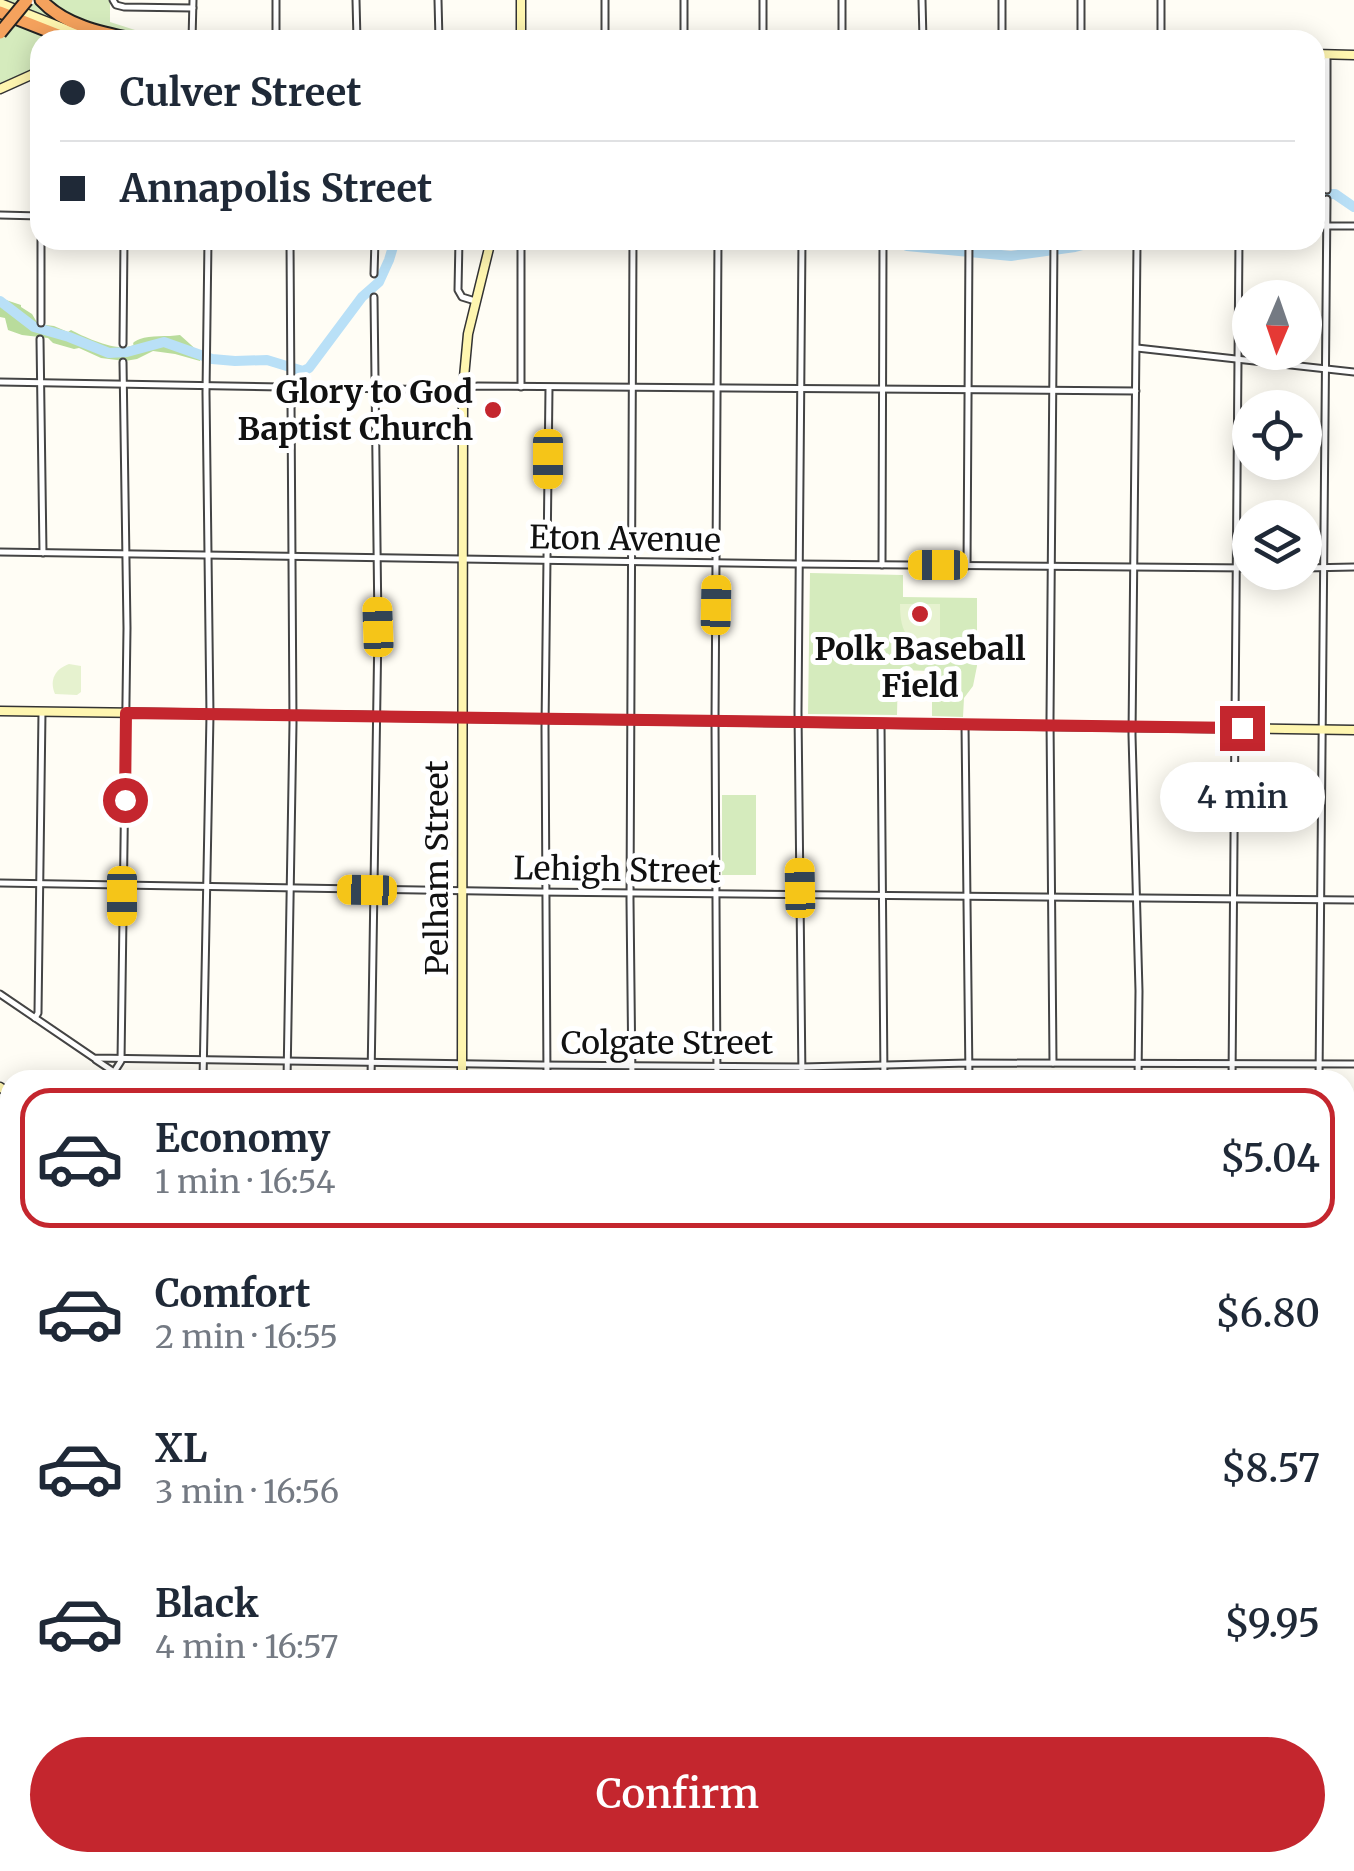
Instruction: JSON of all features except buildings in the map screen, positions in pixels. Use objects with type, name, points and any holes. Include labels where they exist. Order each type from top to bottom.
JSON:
[{"type":"highway","points":[[0,33],[27,0]]},
{"type":"highway","points":[[41,0],[75,24],[98,30]]},
{"type":"highway","points":[[0,12],[51,30]]},
{"type":"street","points":[[114,0],[119,7],[193,4],[192,30]]},
{"type":"street","points":[[276,0],[276,30]]},
{"type":"street","points":[[356,0],[357,30]]},
{"type":"street","points":[[438,0],[439,30]]},
{"type":"street","points":[[521,0],[521,30]]},
{"type":"street","points":[[605,0],[605,30]]},
{"type":"street","points":[[684,0],[684,30]]},
{"type":"street","points":[[763,0],[763,30]]},
{"type":"street","points":[[842,0],[842,30]]},
{"type":"street","points":[[922,0],[922,30]]},
{"type":"street","points":[[1002,0],[1002,30]]},
{"type":"street","points":[[1081,0],[1081,30]]},
{"type":"street","points":[[1160,0],[1161,30]]},
{"type":"street","points":[[0,3],[57,30]]},
{"type":"street","points":[[1327,190],[1328,54],[1354,55]]},
{"type":"street","points":[[0,89],[30,76]]},
{"type":"street","points":[[1319,1070],[1327,199]]},
{"type":"street","points":[[0,215],[30,216]]},
{"type":"street","points":[[1326,226],[1354,226]]},
{"type":"street","points":[[41,250],[41,323]]},
{"type":"street","points":[[123,344],[124,250]]},
{"type":"street","points":[[203,1070],[210,714],[208,250]]},
{"type":"street","points":[[287,1070],[293,716],[290,250]]},
{"type":"street","points":[[374,274],[375,250]]},
{"type":"street","points":[[459,250],[458,290],[462,297],[475,301]]},
{"type":"street","name":"Pelham Street","points":[[462,1070],[463,388],[464,358],[488,250]]},
{"type":"street","points":[[520,250],[521,386]]},
{"type":"street","points":[[631,1070],[633,250]]},
{"type":"street","points":[[716,1070],[718,250]]},
{"type":"street","points":[[802,250],[798,723],[802,1067]]},
{"type":"street","points":[[882,565],[884,250]]},
{"type":"street","points":[[966,566],[969,250]]},
{"type":"street","points":[[1054,250],[1050,726],[1054,1063]]},
{"type":"street","points":[[1137,250],[1132,727],[1138,1070]]},
{"type":"street","points":[[1239,250],[1239,280]]},
{"type":"street","points":[[372,1070],[377,718],[374,296]]},
{"type":"street","points":[[40,338],[43,553]]},
{"type":"street","points":[[1137,348],[1232,358]]},
{"type":"street","points":[[115,1070],[121,1059],[126,713],[123,362]]},
{"type":"street","points":[[1322,369],[1354,372]]},
{"type":"street","points":[[1238,500],[1239,370]]},
{"type":"street","points":[[0,382],[449,390],[521,386],[1136,391]]},
{"type":"street","points":[[547,1070],[545,720],[549,387]]},
{"type":"street","name":"Eton Avenue","points":[[0,552],[1232,568]]},
{"type":"street","points":[[1324,568],[1354,567]]},
{"type":"street","points":[[1232,1070],[1238,590]]},
{"type":"street","points":[[0,711],[1354,730]]},
{"type":"street","points":[[35,1018],[42,712]]},
{"type":"street","points":[[881,724],[884,1070]]},
{"type":"street","points":[[965,724],[969,1070]]},
{"type":"street","name":"Lehigh Street","points":[[0,883],[1354,900]]},
{"type":"street","points":[[0,994],[111,1070]]},
{"type":"street","name":"Colgate Street","points":[[94,1058],[802,1067],[969,1063],[1354,1064]]},
{"type":"green space","points":[[0,0],[23,0],[30,7],[36,1],[72,25],[71,30],[30,30],[30,72],[0,86]]},
{"type":"green space","points":[[46,0],[110,0],[110,22],[135,30],[108,30]]},
{"type":"green space","points":[[0,298],[21,305],[38,324],[71,330],[113,346],[131,346],[149,337],[180,335],[200,353],[200,361],[153,351],[125,361],[101,358],[48,338],[22,335],[8,330],[5,318],[0,317]]},
{"type":"green space","points":[[810,573],[903,575],[903,597],[977,598],[977,666],[973,686],[964,698],[963,717],[932,716],[932,671],[898,670],[897,715],[808,714]]},
{"type":"green space","name":"Polk Baseball Field","points":[[900,604],[940,604],[940,645],[921,643],[908,636]]},
{"type":"green space","points":[[69,664],[81,666],[81,692],[55,694],[54,676]]},
{"type":"green space","points":[[722,795],[756,795],[756,875],[722,875]]},
{"type":"waterway","points":[[1325,194],[1335,194],[1354,207]]},
{"type":"waterway","points":[[0,301],[34,327],[109,353],[164,342],[212,359],[267,360],[303,371],[362,297],[379,282],[392,250]]},
{"type":"waterway","points":[[949,250],[1011,256],[1054,250]]},
{"type":"place","name":"Glory to God Baptist Church","points":[[493,410]]},
{"type":"place","name":"Polk Baseball Field","points":[[920,614]]},
{"type":"route","points":[[125,800],[126,713],[1242,728]]}]
